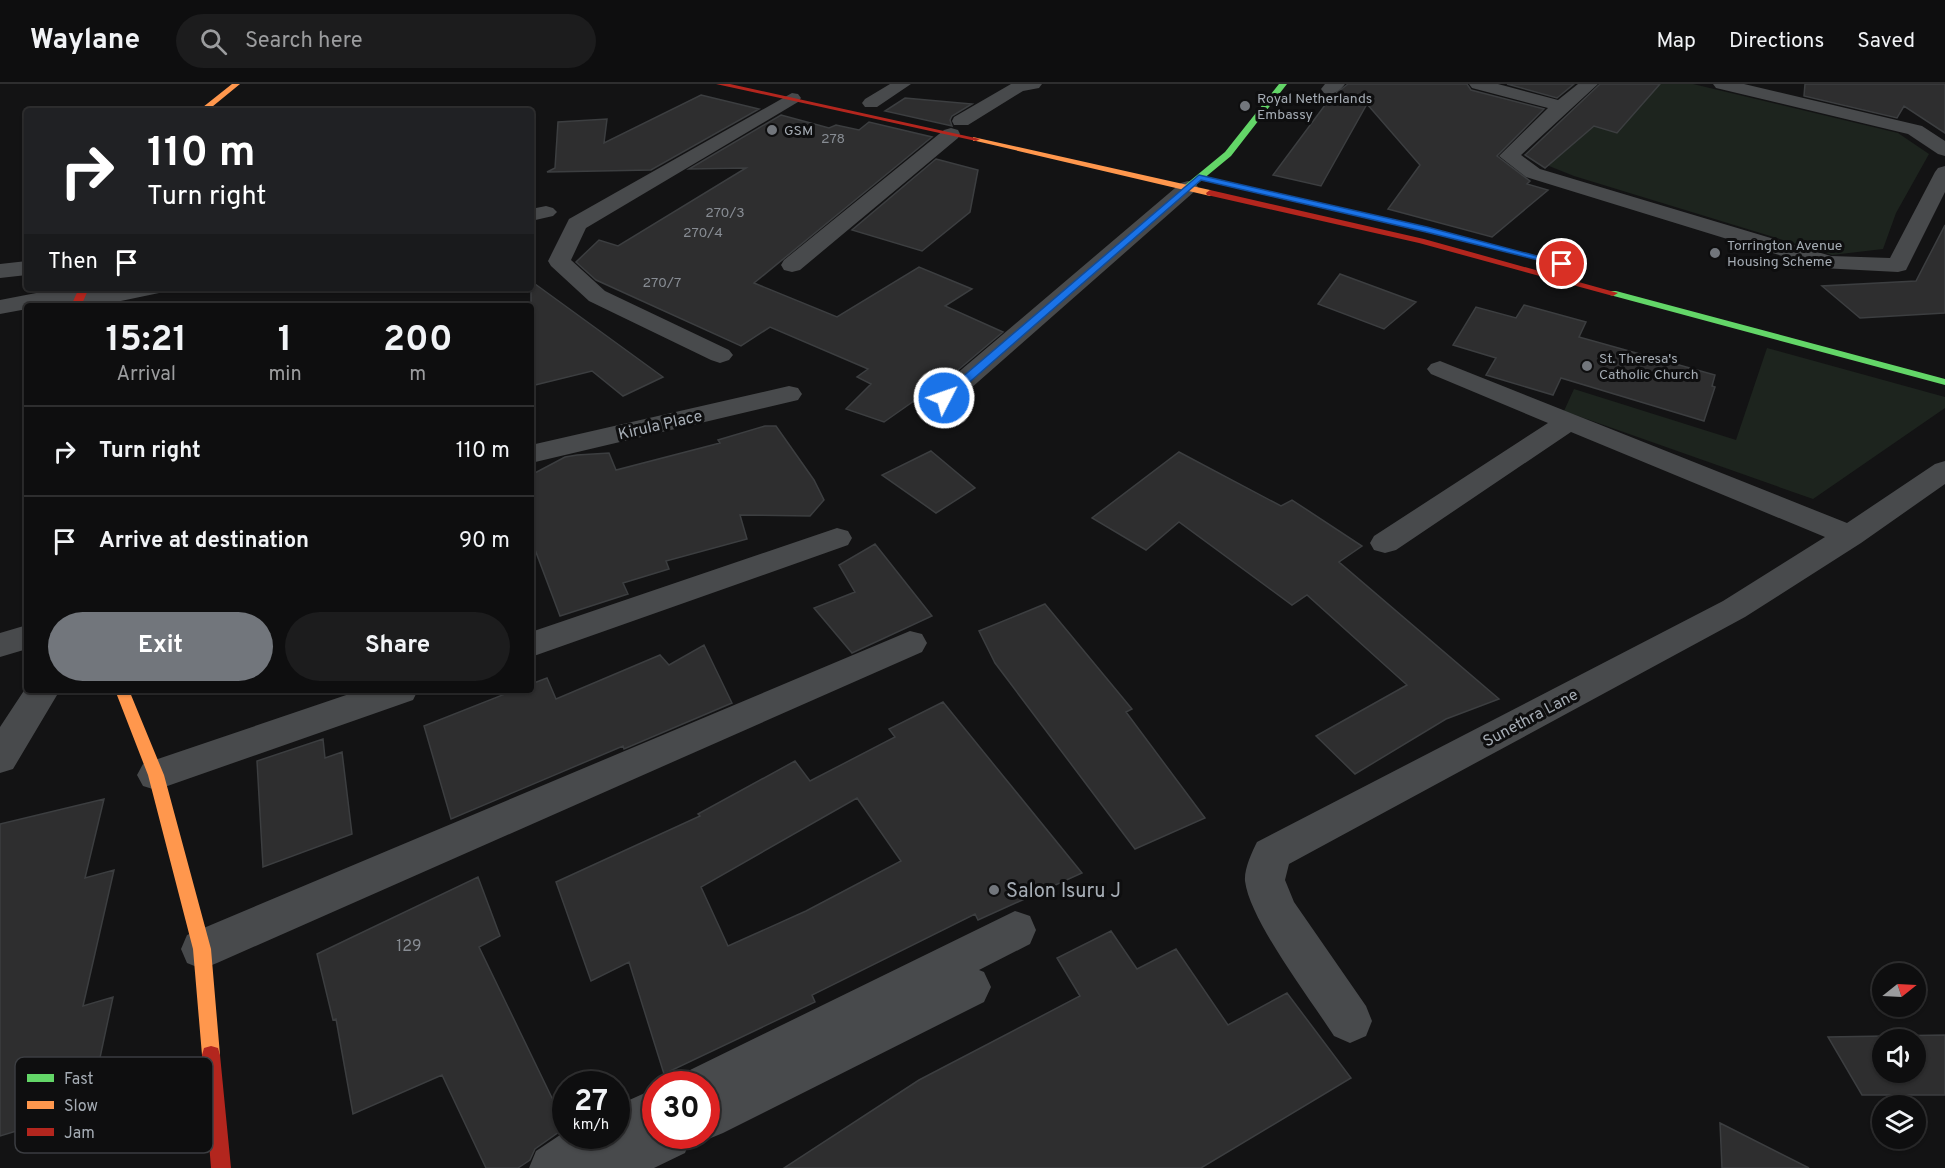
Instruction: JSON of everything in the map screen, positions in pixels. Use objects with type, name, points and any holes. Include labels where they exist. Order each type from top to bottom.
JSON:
[{"type":"main road","points":[[206,108],[236,84]]},
{"type":"main road","points":[[720,84],[794,89],[1193,182],[1496,247]]},
{"type":"main road","points":[[1193,182],[1228,154],[1283,84]]},
{"type":"main road","points":[[850,98],[956,128]]},
{"type":"main road","points":[[1193,182],[1945,382]]},
{"type":"main road","points":[[123,693],[156,775],[202,949],[211,1057]]},
{"type":"main road","points":[[213,1076],[221,1168]]},
{"type":"street","points":[[871,103],[902,84]]},
{"type":"street","points":[[792,264],[956,128],[1018,87],[1033,84]]},
{"type":"street","points":[[1478,84],[1561,106]]},
{"type":"street","points":[[1589,84],[1561,106],[1509,156],[1533,173],[1829,263],[1898,265],[1945,172]]},
{"type":"street","points":[[1722,84],[1915,130],[1945,150]]},
{"type":"street","points":[[720,355],[597,296],[559,261],[577,224],[794,89]]},
{"type":"street","points":[[944,398],[1193,182]]},
{"type":"street","points":[[0,271],[24,268]]},
{"type":"street","points":[[27,303],[127,291]]},
{"type":"street","points":[[0,306],[24,303]]},
{"type":"street","points":[[1440,369],[1850,536]]},
{"type":"street","name":"Kirula Place","points":[[534,453],[789,394]]},
{"type":"street","points":[[1385,543],[1570,422]]},
{"type":"street","name":"Sunethra Lane","points":[[1350,1021],[1277,912],[1265,880],[1271,854],[1734,609],[1850,536],[1945,470]]},
{"type":"street","points":[[534,644],[837,538]]},
{"type":"street","points":[[0,645],[24,638]]},
{"type":"street","points":[[202,949],[910,643]]},
{"type":"street","points":[[0,758],[41,693]]},
{"type":"street","points":[[156,775],[392,693]]},
{"type":"street","points":[[720,1079],[1015,930]]},
{"type":"street","points":[[720,1109],[969,987]]},
{"type":"street","points":[[553,1168],[581,1149]]},
{"type":"street","points":[[602,1168],[642,1149]]},
{"type":"shaded area","points":[[1615,84],[1693,84],[1898,133],[1929,154],[1896,213],[1883,249],[1832,255],[1574,176],[1539,162]]},
{"type":"shaded area","points":[[1767,348],[1945,397],[1945,408],[1813,499],[1564,411],[1574,389],[1736,440]]},
{"type":"building","points":[[1348,84],[1467,84],[1471,90],[1544,109],[1497,156],[1530,181],[1527,184],[1548,190],[1492,237],[1388,209],[1420,165],[1367,104],[1321,186],[1273,175],[1331,97]]},
{"type":"building","points":[[1507,84],[1574,84],[1557,98]]},
{"type":"building","points":[[1600,84],[1660,84],[1617,133],[1594,126],[1545,168],[1525,155]]},
{"type":"building","points":[[1805,84],[1945,84],[1945,133],[1904,106],[1897,118],[1804,96]]},
{"type":"building","points":[[701,95],[759,109],[651,170],[547,172],[555,168],[558,122],[607,119],[604,143]]},
{"type":"building","points":[[905,98],[972,104],[952,116],[950,120],[952,126],[885,111]]},
{"type":"building","points":[[781,115],[829,128],[836,125],[859,130],[869,122],[932,137],[754,283],[837,317],[919,267],[972,289],[945,306],[1003,332],[958,370],[884,422],[846,409],[871,384],[857,377],[868,369],[770,327],[741,346],[596,280],[576,262],[599,240],[618,246],[746,168],[689,169]]},
{"type":"building","points":[[936,159],[978,170],[970,212],[922,251],[852,230]]},
{"type":"building","name":"Torrington Avenue Housing Scheme","points":[[1945,225],[1945,313],[1860,318],[1822,286],[1916,281]]},
{"type":"building","points":[[1340,274],[1416,302],[1384,329],[1318,304]]},
{"type":"building","points":[[534,283],[663,377],[623,396],[592,371],[534,385],[534,303],[531,303]]},
{"type":"building","name":"St. Theresa's Catholic Church","points":[[1524,305],[1586,322],[1579,337],[1715,375],[1712,386],[1715,387],[1704,421],[1561,378],[1553,395],[1486,375],[1496,358],[1453,345],[1476,307],[1516,318]]},
{"type":"building","points":[[765,426],[776,426],[814,480],[824,500],[810,516],[740,515],[747,539],[666,561],[669,569],[623,583],[628,594],[560,616],[534,547],[534,473],[565,457],[609,453],[616,470],[720,443],[718,440]]},
{"type":"building","points":[[931,451],[975,488],[936,513],[882,475]]},
{"type":"building","points":[[1179,452],[1281,506],[1292,500],[1362,546],[1339,562],[1499,699],[1446,719],[1355,774],[1316,736],[1407,685],[1307,595],[1292,605],[1179,522],[1146,550],[1092,518]]},
{"type":"building","points":[[875,544],[932,616],[852,653],[814,608],[855,592],[839,565]]},
{"type":"building","points":[[1045,604],[1132,709],[1126,712],[1205,818],[1135,849],[995,663],[979,631]]},
{"type":"building","points":[[704,645],[732,703],[624,749],[623,746],[451,819],[424,726],[507,693],[534,693],[534,683],[547,678],[556,699],[660,655],[669,665]]},
{"type":"building","points":[[943,702],[1082,873],[978,920],[975,914],[812,995],[815,1002],[670,1071],[663,1071],[629,962],[591,981],[556,882],[700,816],[698,814],[795,761],[810,781],[895,737],[889,729]],"holes":[[[857,798],[901,861],[806,911],[728,946],[701,887]]]},
{"type":"building","points":[[323,739],[325,758],[342,752],[352,834],[263,867],[257,761]]},
{"type":"building","points":[[104,799],[85,878],[114,870],[83,1006],[113,997],[100,1057],[15,1057],[15,1131],[0,1136],[0,824]]},
{"type":"building","points":[[478,877],[500,936],[479,947],[552,1098],[552,1137],[535,1149],[530,1160],[518,1168],[486,1168],[442,1075],[353,1114],[336,1019],[333,1020],[317,954]]},
{"type":"building","points":[[1111,931],[1137,969],[1176,949],[1228,1025],[1287,993],[1351,1078],[1201,1168],[784,1168],[919,1080],[1080,996],[1057,958]]},
{"type":"building","points":[[1926,1035],[1945,1035],[1945,1095],[1862,1095],[1828,1037],[1872,1036],[1872,1083],[1926,1083]]},
{"type":"building","points":[[1720,1123],[1809,1168],[1722,1168]]},
{"type":"traffic: fast","points":[[1188,187],[1228,154],[1283,84]]},
{"type":"traffic: fast","points":[[1613,293],[1945,382]]},
{"type":"traffic: slow","points":[[206,108],[236,84]]},
{"type":"traffic: slow","points":[[976,139],[1210,193]]},
{"type":"traffic: slow","points":[[123,693],[156,775],[202,949],[211,1055]]},
{"type":"traffic: jam","points":[[720,84],[976,139]]},
{"type":"traffic: jam","points":[[1210,193],[1421,241],[1613,293]]},
{"type":"traffic: jam","points":[[77,303],[83,291]]},
{"type":"traffic: jam","points":[[213,1078],[221,1168]]},
{"type":"place","name":"Royal Netherlands Embassy","points":[[1245,106]]},
{"type":"place","name":"GSM","points":[[772,130]]},
{"type":"place","name":"Torrington Avenue Housing Scheme","points":[[1715,253]]},
{"type":"place","name":"St. Theresa's Catholic Church","points":[[1587,366]]},
{"type":"place","name":"Salon Isuru J","points":[[994,890]]},
{"type":"route","points":[[944,398],[1199,177],[1427,229],[1562,264]]}]
